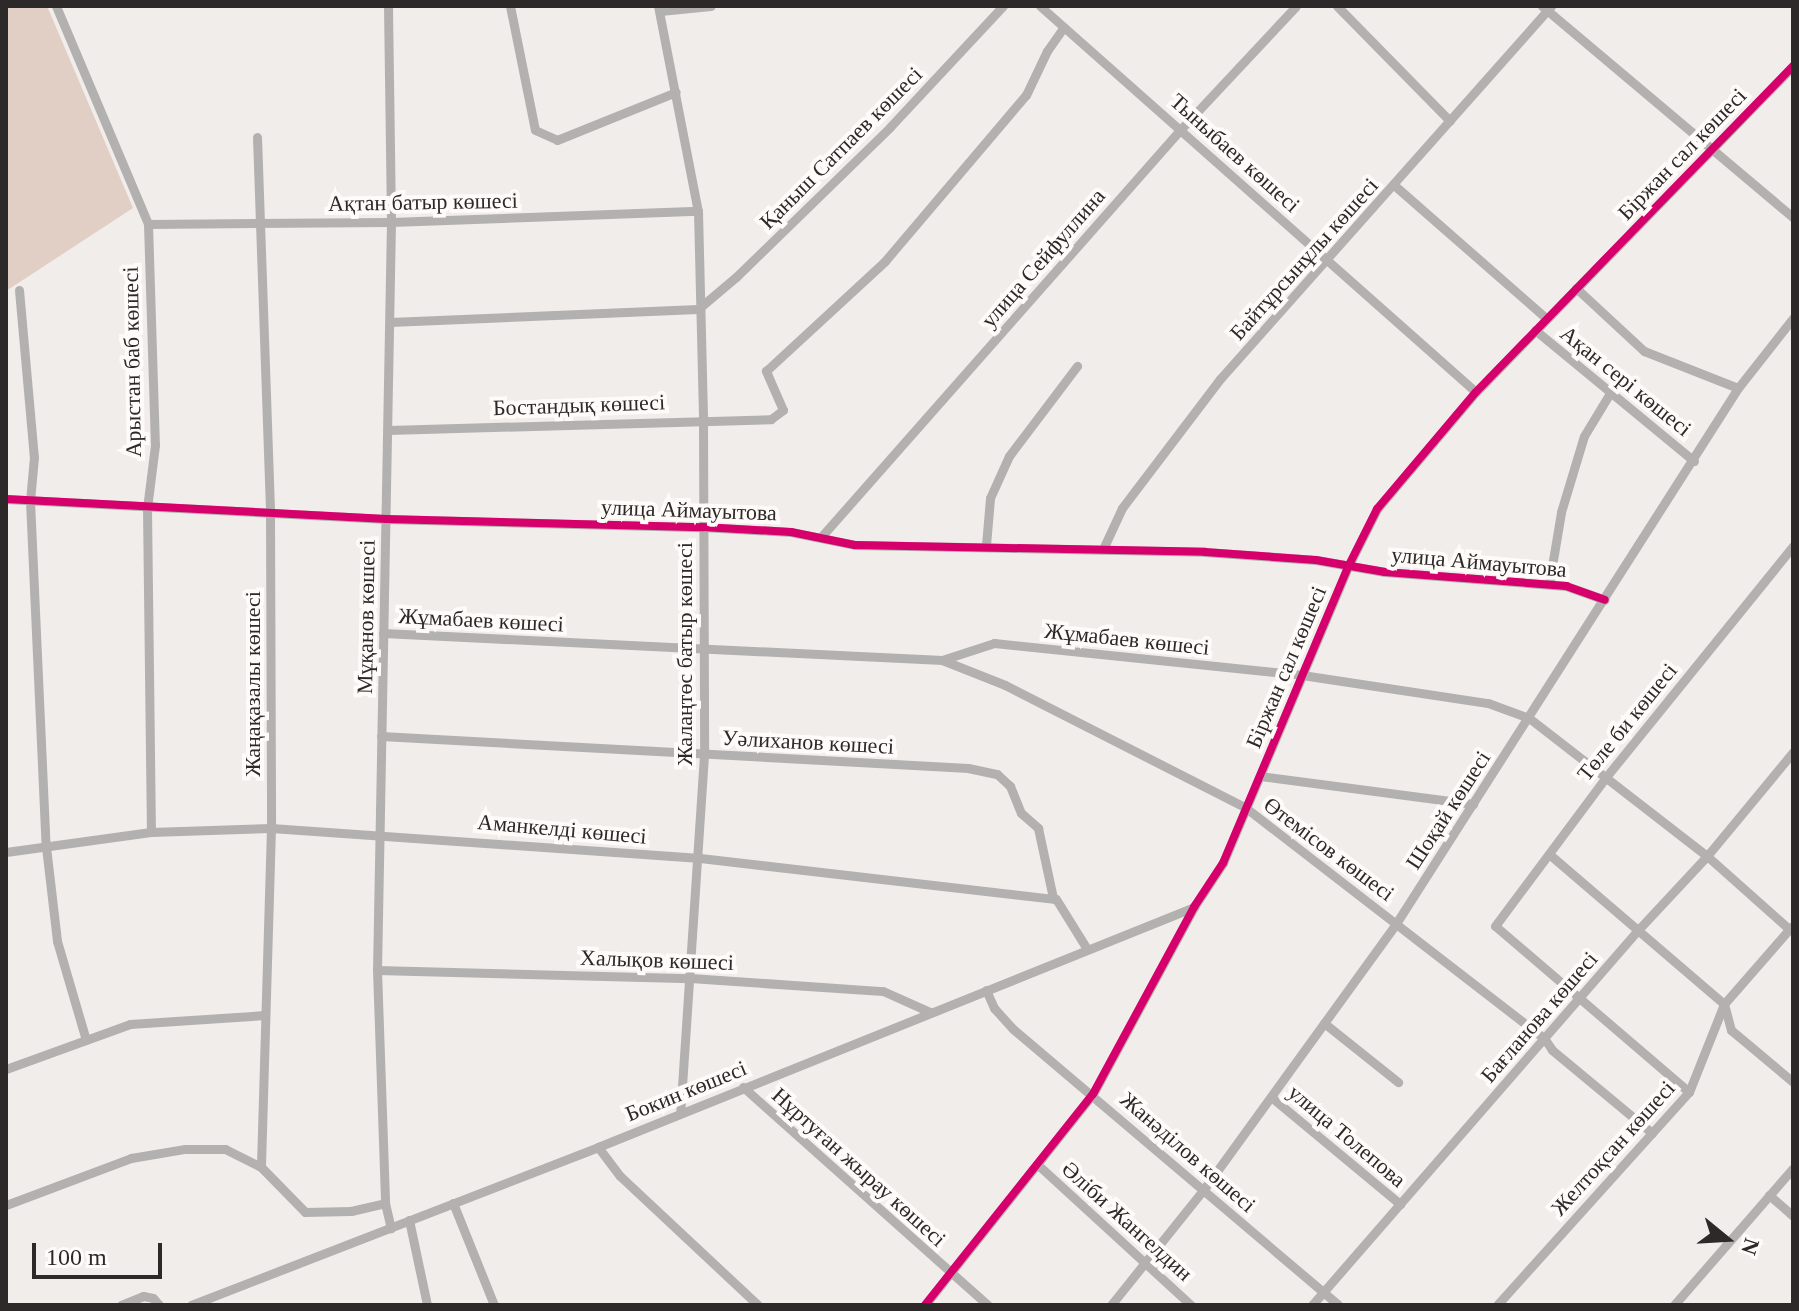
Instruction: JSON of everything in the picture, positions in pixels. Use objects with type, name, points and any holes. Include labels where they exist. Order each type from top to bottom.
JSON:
[{"type":"street","name":"Арыстан баб көшесі","points":[[56,6],[148,224],[155,445],[147,508],[151,832]]},
{"type":"street","name":"Мұқанов көшесі","points":[[388,6],[390,322],[377,970],[385,1203],[391,1228]]},
{"type":"street","points":[[510,6],[535,130],[557,140],[676,92]]},
{"type":"street","points":[[659,8],[711,6]]},
{"type":"street","name":"Қаныш Сатпаев көшесі","points":[[698,309],[736,277],[890,127],[1003,6]]},
{"type":"street","name":"Тыныбаев көшесі","points":[[1040,6],[1476,392]]},
{"type":"street","name":"улица Сейфуллина","points":[[821,537],[1181,129],[1296,6]]},
{"type":"street","points":[[1337,6],[1450,121]]},
{"type":"street","points":[[1547,7],[1793,217]]},
{"type":"street","name":"Байтұрсынұлы көшесі","points":[[1103,549],[1122,508],[1220,379],[1394,185],[1547,7]]},
{"type":"street","name":"Жалаңтөс батыр көшесі","points":[[659,8],[698,211],[703,420],[704,755],[700,858],[680,1112]]},
{"type":"street","name":"Бостандық көшесі","points":[[388,430],[771,419],[783,410],[766,371],[895,249],[1026,95],[1047,51],[1064,27]]},
{"type":"street","name":"Біржан сал көшесі","points":[[925,1305],[1093,1094],[1194,907],[1223,863],[1349,565],[1377,509],[1476,392],[1793,66]]},
{"type":"street","name":"Жаңақазалы көшесі","points":[[257,137],[263,223],[270,514],[271,828],[261,1167]]},
{"type":"street","name":"Ақан сері көшесі","points":[[1394,185],[1546,318]]},
{"type":"street","name":"Ақтан батыр көшесі","points":[[148,224],[391,222],[698,211]]},
{"type":"street","name":"Ақан сері көшесі","points":[[1576,288],[1644,351],[1738,388]]},
{"type":"street","points":[[19,290],[34,457],[30,501],[46,847],[57,941],[86,1040]]},
{"type":"street","points":[[390,322],[698,309]]},
{"type":"street","name":"Шоқай көшесі","points":[[1111,1305],[1204,1189],[1397,922],[1738,388],[1793,318]]},
{"type":"street","name":"Ақан сері көшесі","points":[[1535,330],[1694,461]]},
{"type":"street","points":[[986,545],[990,498],[1009,456],[1077,366]]},
{"type":"street","points":[[1549,584],[1561,512],[1584,436],[1610,393]]},
{"type":"street","name":"улица Аймауытова","points":[[6,499],[386,519],[702,527],[821,537],[855,545],[986,545],[1221,553],[1349,565],[1385,572],[1549,584],[1586,591],[1605,600]]},
{"type":"street","name":"Төле би көшесі","points":[[1579,997],[1495,926],[1606,777],[1793,546]]},
{"type":"street","name":"Жұмабаев көшесі","points":[[383,633],[942,660],[994,643],[1302,675],[1488,703],[1529,718],[1707,856],[1791,927]]},
{"type":"street","name":"Өтемісов көшесі","points":[[942,660],[1005,685],[1246,808],[1544,1038],[1552,1050],[1652,1133]]},
{"type":"street","name":"Уәлиханов көшесі","points":[[381,736],[968,768],[997,774],[1010,786],[1021,813],[1038,828],[1053,898]]},
{"type":"street","name":"Бағланова көшесі","points":[[1312,1305],[1579,997],[1707,856],[1793,752]]},
{"type":"street","points":[[1260,776],[1473,804]]},
{"type":"street","name":"Аманкелді көшесі","points":[[6,852],[151,832],[271,828],[378,833],[700,858],[1053,898]]},
{"type":"street","points":[[1549,854],[1724,1004],[1731,1030],[1793,1082]]},
{"type":"street","points":[[1053,898],[1087,949]]},
{"type":"street","name":"Бокин көшесі","points":[[191,1305],[598,1147],[1194,907]]},
{"type":"street","name":"Желтоқсан көшесі","points":[[1497,1305],[1689,1092],[1724,1004],[1791,927]]},
{"type":"street","name":"Халықов көшесі","points":[[377,970],[690,978],[883,991],[930,1012]]},
{"type":"street","name":"Жанәділов көшесі","points":[[986,990],[994,1008],[1013,1029],[1338,1305]]},
{"type":"street","points":[[1579,997],[1689,1092]]},
{"type":"street","points":[[6,1069],[130,1024],[265,1015]]},
{"type":"street","points":[[1324,1023],[1398,1082]]},
{"type":"street","name":"Нұртуған жырау көшесі","points":[[743,1087],[988,1305]]},
{"type":"street","name":"улица Толепова","points":[[1271,1097],[1400,1204]]},
{"type":"street","points":[[598,1147],[620,1176],[758,1305]]},
{"type":"street","points":[[6,1205],[131,1158],[185,1149],[225,1149],[261,1167],[305,1212],[351,1211],[385,1203]]},
{"type":"street","name":"Әліби Жангелдин","points":[[1037,1164],[1191,1305]]},
{"type":"street","points":[[1679,1303],[1793,1168]]},
{"type":"street","points":[[1769,1195],[1793,1216]]},
{"type":"street","points":[[453,1203],[494,1305]]},
{"type":"street","points":[[409,1220],[427,1305]]},
{"type":"street","points":[[121,1305],[143,1296],[153,1298],[159,1305]]},
{"type":"shaded area","points":[[6,6],[47,6],[133,208],[6,291]]},
{"type":"cycle path","points":[[925,1305],[1093,1094],[1194,907],[1223,863],[1349,565],[1377,509],[1476,392],[1793,66]]},
{"type":"cycle path","points":[[6,499],[386,519],[702,527],[791,532],[855,545],[1205,552],[1316,560],[1385,572],[1566,586],[1605,600]]}]
